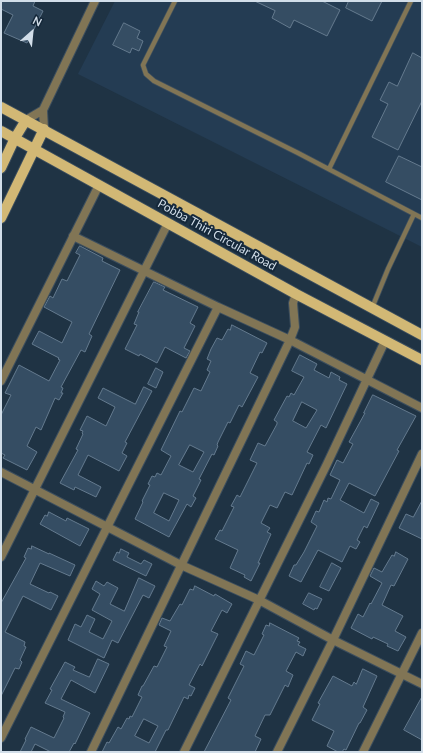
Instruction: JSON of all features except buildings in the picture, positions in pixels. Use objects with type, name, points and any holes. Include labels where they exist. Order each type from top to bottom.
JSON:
[{"type":"main road","name":"Pobba Thiri Circular Road","points":[[1,107],[422,335]]},
{"type":"main road","points":[[1,168],[15,138],[26,120]]},
{"type":"main road","points":[[1,218],[44,129]]},
{"type":"main road","name":"Pobba Thiri Circular Road","points":[[1,131],[296,294],[422,360]]},
{"type":"street","points":[[44,129],[42,110],[95,1]]},
{"type":"street","points":[[26,120],[42,110]]},
{"type":"street","points":[[1,381],[99,185]]},
{"type":"street","points":[[1,557],[168,223]]},
{"type":"street","points":[[74,236],[218,307],[290,340],[422,408]]},
{"type":"street","points":[[91,752],[290,340],[295,327],[293,303],[296,294]]},
{"type":"street","points":[[1,738],[218,307]]},
{"type":"street","points":[[184,752],[327,464],[385,341]]},
{"type":"street","points":[[277,752],[333,640],[422,454]]},
{"type":"street","points":[[1,472],[181,565],[259,600],[333,640],[422,684]]},
{"type":"street","points":[[364,752],[401,673],[422,633]]},
{"type":"lane","points":[[175,1],[143,65],[146,74],[154,81],[329,169],[422,218]]},
{"type":"lane","points":[[329,169],[411,1]]},
{"type":"lane","points":[[372,308],[388,269],[414,214]]},
{"type":"shaded area","points":[[115,1],[422,1],[422,247],[78,74]]}]
